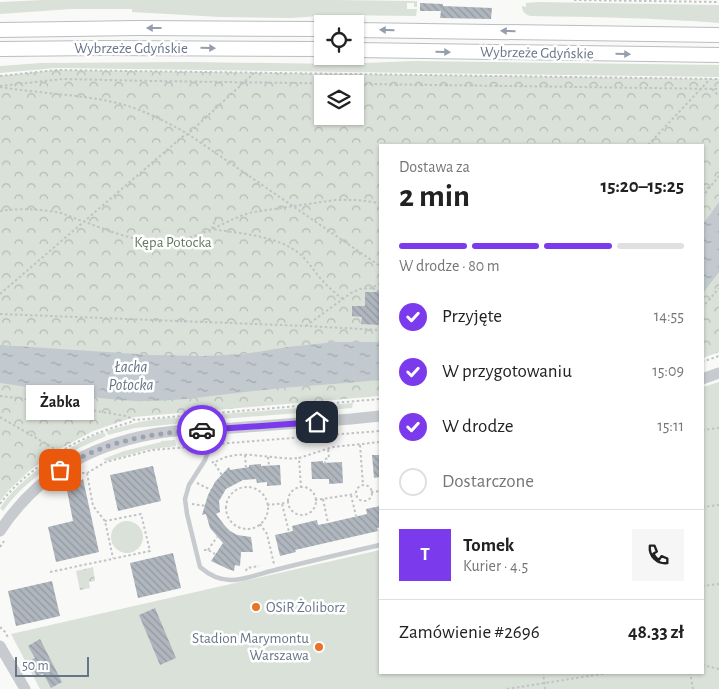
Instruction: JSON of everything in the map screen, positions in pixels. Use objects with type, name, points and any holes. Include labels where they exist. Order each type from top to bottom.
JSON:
[{"type":"main road","name":"Wybrzeże Gdyńskie","points":[[0,30],[130,28],[314,29]]},
{"type":"main road","name":"Wybrzeże Gdyńskie","points":[[364,30],[719,35]]},
{"type":"main road","name":"Wybrzeże Gdyńskie","points":[[0,49],[314,50]]},
{"type":"main road","name":"Wybrzeże Gdyńskie","points":[[364,50],[719,55]]},
{"type":"street","points":[[704,378],[719,373]]},
{"type":"street","points":[[0,531],[14,510],[51,476],[87,454],[119,441],[155,434],[379,416]]},
{"type":"street","points":[[0,646],[25,689]]},
{"type":"street","points":[[0,651],[10,661]]},
{"type":"lane","points":[[212,429],[205,460],[189,485],[185,499],[200,567],[213,577],[230,580],[243,579],[273,566],[379,545]]},
{"type":"path","points":[[574,0],[719,2]]},
{"type":"path","points":[[0,76],[56,70],[719,79]]},
{"type":"path","points":[[0,294],[182,137],[188,134],[254,73]]},
{"type":"path","points":[[0,86],[63,79],[719,89]]},
{"type":"path","points":[[649,144],[710,79]]},
{"type":"path","points":[[0,86],[23,91],[98,99],[124,105],[164,121],[188,134],[379,265]]},
{"type":"path","points":[[712,89],[719,96]]},
{"type":"path","points":[[704,194],[719,176]]},
{"type":"path","points":[[704,188],[710,187]]},
{"type":"path","points":[[0,211],[38,209],[62,214],[142,240],[169,242],[186,239],[254,212],[336,200],[379,203]]},
{"type":"path","points":[[249,209],[254,212]]},
{"type":"path","points":[[212,229],[216,217]]},
{"type":"path","points":[[212,229],[270,239],[292,248],[343,299]]},
{"type":"path","points":[[306,326],[351,293],[360,289],[373,288],[379,284]]},
{"type":"path","points":[[373,288],[379,291]]},
{"type":"path","points":[[704,306],[719,288]]},
{"type":"path","points":[[0,314],[379,330]]},
{"type":"path","points":[[704,361],[719,356]]},
{"type":"path","points":[[0,396],[126,416],[135,420]]},
{"type":"path","points":[[0,504],[9,492],[30,472],[74,443],[100,431],[135,420],[379,399]]},
{"type":"path","points":[[0,417],[60,452]]},
{"type":"path","points":[[704,430],[719,428]]},
{"type":"path","points":[[74,473],[87,473],[106,462],[152,450],[379,431]]},
{"type":"path","points":[[209,465],[232,456],[268,456],[291,459],[328,448],[379,442]]},
{"type":"path","points":[[360,444],[363,485]]},
{"type":"path","points":[[325,464],[325,459],[329,458],[328,448]]},
{"type":"path","points":[[245,455],[246,467]]},
{"type":"path","points":[[268,456],[268,466]]},
{"type":"path","points":[[299,458],[301,488]]},
{"type":"path","points":[[214,463],[223,477]]},
{"type":"path","points":[[87,473],[93,506],[105,521],[113,559]]},
{"type":"path","points":[[198,479],[196,482],[211,490]]},
{"type":"path","points":[[363,485],[369,487],[371,492],[369,498],[363,501],[356,494],[357,488],[363,485]]},
{"type":"path","points":[[246,487],[261,493],[267,506],[265,518],[260,524],[251,529],[234,525],[227,516],[227,500],[237,490],[246,487]]},
{"type":"path","points":[[301,488],[312,492],[315,500],[315,506],[312,511],[306,515],[294,514],[288,503],[290,494],[294,490],[301,488]]},
{"type":"path","points":[[371,492],[379,491]]},
{"type":"path","points":[[351,494],[356,516]]},
{"type":"path","points":[[315,500],[356,494]]},
{"type":"path","points":[[190,499],[191,510]]},
{"type":"path","points":[[323,499],[328,523]]},
{"type":"path","points":[[267,506],[288,503]]},
{"type":"path","points":[[190,504],[207,506]]},
{"type":"path","points":[[282,504],[289,532]]},
{"type":"path","points":[[704,507],[719,504]]},
{"type":"path","points":[[50,572],[150,551],[141,514],[105,521]]},
{"type":"path","points":[[260,524],[267,534],[273,566]]},
{"type":"path","points":[[208,550],[217,537]]},
{"type":"path","points":[[201,551],[208,550],[215,554]]},
{"type":"path","points":[[246,572],[247,568],[266,565]]},
{"type":"path","points":[[704,586],[719,584]]},
{"type":"path","points":[[704,666],[719,669]]},
{"type":"path","points":[[542,674],[545,689]]},
{"type":"path","points":[[508,689],[601,674]]},
{"type":"path","points":[[690,674],[693,689]]},
{"type":"green space","points":[[43,0],[417,1],[417,7],[414,7],[414,3],[407,3],[407,9],[417,9],[416,16],[314,15],[291,18],[220,17],[132,12],[132,9],[71,9],[0,14],[0,2]]},
{"type":"green space","points":[[526,3],[719,5],[719,23],[530,16],[525,14],[522,6],[526,7]]},
{"type":"green space","points":[[413,61],[719,65],[719,77],[56,68],[0,73],[0,66],[41,63],[188,62],[314,65],[364,65],[364,63]]},
{"type":"green space","name":"Kępa Potocka","points":[[56,70],[719,79],[719,352],[704,358],[704,144],[379,144],[379,396],[134,417],[93,431],[58,450],[29,471],[0,501],[0,76]]},
{"type":"green space","name":"OSiR Żoliborz","points":[[719,382],[719,689],[40,689],[11,634],[379,550],[379,674],[704,674],[704,387]]},
{"type":"green space","points":[[353,403],[352,408],[304,412],[304,407]]},
{"type":"green space","points":[[299,408],[299,413],[208,420],[208,415]]},
{"type":"green space","points":[[203,416],[203,421],[135,428],[108,435],[106,431],[157,419]]},
{"type":"green space","points":[[104,432],[106,436],[67,455],[65,451],[88,438]]},
{"type":"green space","points":[[175,440],[176,446],[146,450],[107,461],[103,459],[161,441]]},
{"type":"green space","points":[[59,454],[62,458],[22,489],[3,511],[0,508],[19,485]]},
{"type":"green space","points":[[127,521],[138,526],[143,537],[138,548],[127,553],[116,548],[111,537],[116,526]]},
{"type":"green space","points":[[93,567],[95,581],[89,582],[90,588],[80,590],[76,571]]},
{"type":"water","points":[[719,202],[719,272],[704,292],[704,223]]},
{"type":"water","name":"Łacha Potocka","points":[[335,342],[379,342],[379,380],[151,401],[68,394],[0,383],[0,345],[152,355],[204,356],[244,354]]},
{"type":"building","points":[[420,3],[492,8],[491,19],[440,18],[441,11],[420,11]]},
{"type":"building","points":[[365,292],[379,292],[379,325],[361,324],[362,317],[352,316],[352,306],[365,306]]},
{"type":"building","points":[[372,455],[379,455],[379,477],[374,478]]},
{"type":"building","points":[[323,461],[323,463],[342,462],[343,483],[329,484],[329,479],[312,479],[311,462]]},
{"type":"building","points":[[261,464],[261,466],[280,465],[281,485],[267,486],[267,482],[257,483],[256,479],[243,480],[226,489],[219,501],[220,512],[216,514],[225,526],[237,535],[251,537],[253,552],[241,552],[240,566],[235,565],[234,571],[211,561],[223,543],[210,528],[206,514],[202,515],[208,495],[215,482],[229,467],[230,470]]},
{"type":"building","points":[[153,466],[161,501],[118,511],[110,475]]},
{"type":"building","points":[[83,479],[99,552],[56,562],[48,527],[73,521],[67,490]]},
{"type":"building","points":[[379,506],[378,531],[295,550],[296,552],[280,556],[275,535],[293,531],[292,526],[317,520],[318,525],[367,514],[366,509]]},
{"type":"building","points":[[173,553],[181,588],[138,598],[130,563]]},
{"type":"building","points":[[52,581],[60,616],[16,626],[8,591]]},
{"type":"building","points":[[155,608],[176,658],[160,665],[139,615]]},
{"type":"building","points":[[40,639],[62,682],[51,688],[43,673],[37,676],[29,661],[35,658],[28,646]]},
{"type":"way so far","points":[[60,470],[87,454],[119,441],[155,434],[202,430]]},
{"type":"place","name":"Żabka","points":[[60,470]]},
{"type":"place","name":"OSiR Żoliborz","points":[[256,607]]},
{"type":"place","name":"Stadion Marymontu Warszawa","points":[[319,647]]},
{"type":"route","points":[[202,430],[317,422]]}]
